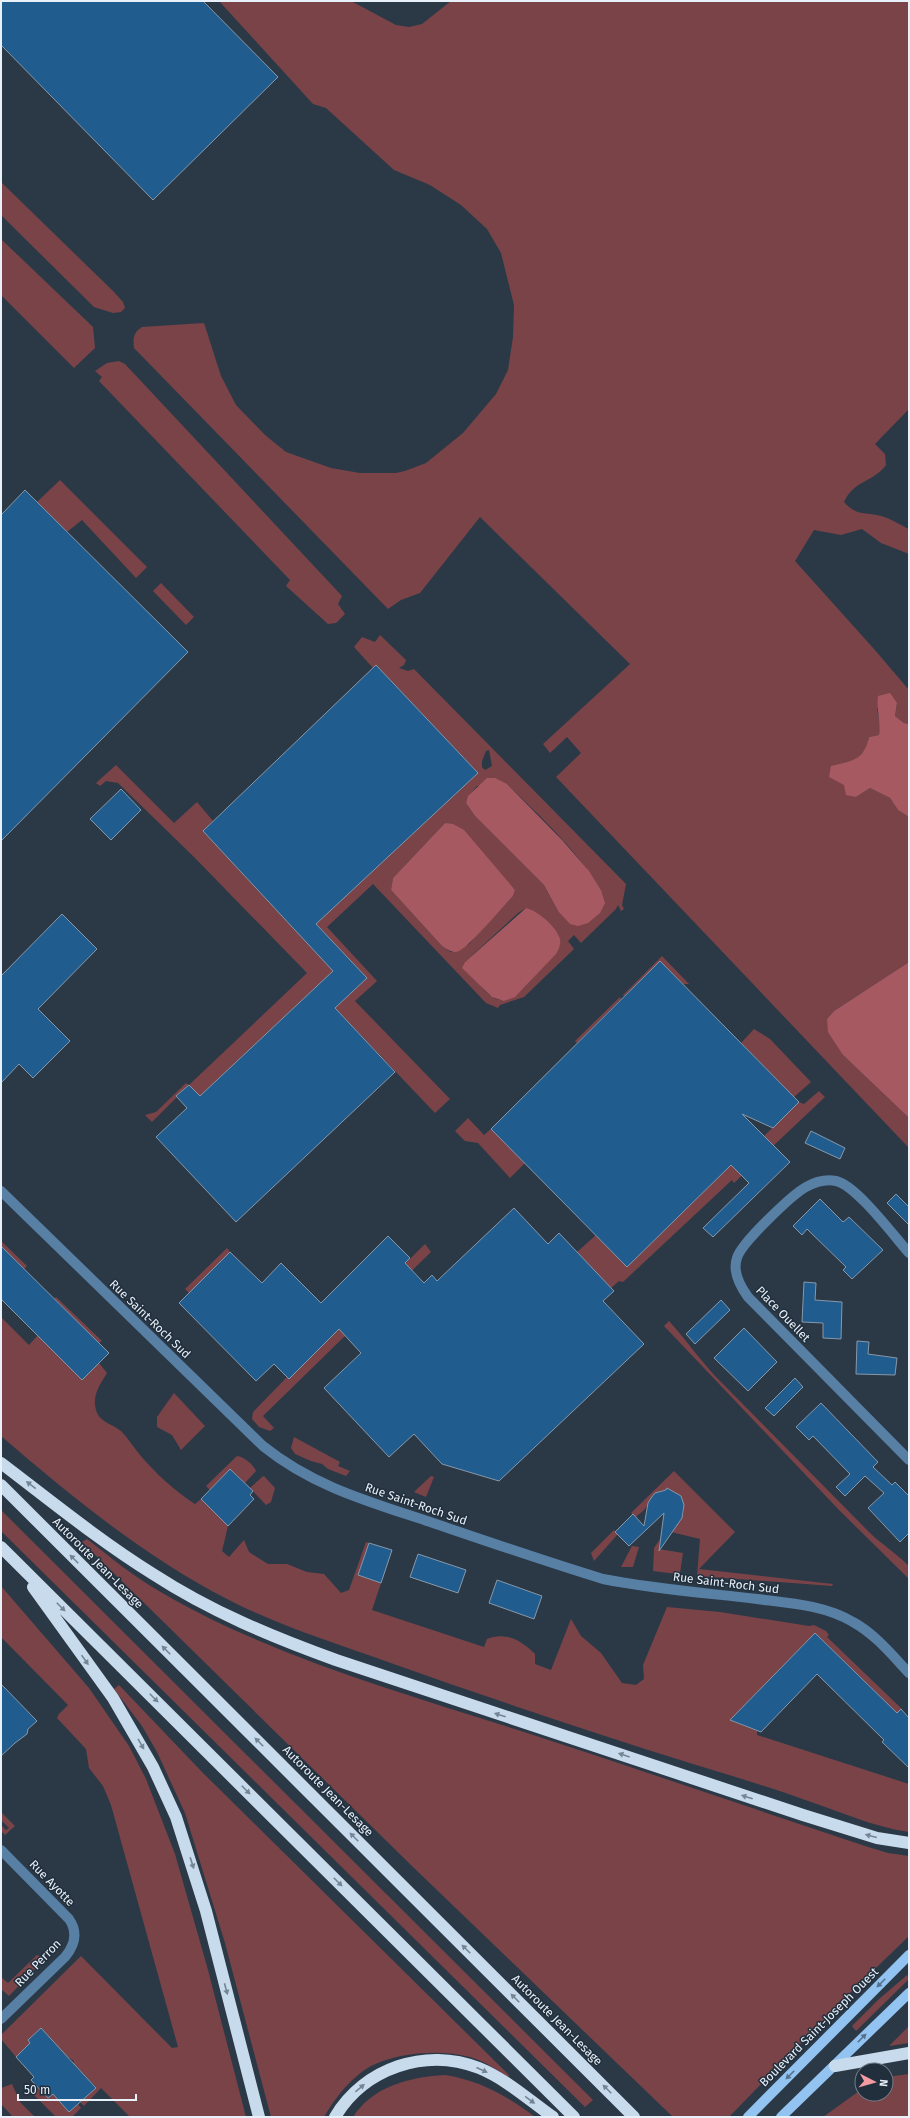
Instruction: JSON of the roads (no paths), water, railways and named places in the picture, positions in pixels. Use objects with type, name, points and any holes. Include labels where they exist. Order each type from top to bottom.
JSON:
[{"type":"highway","points":[[1,1463],[115,1549],[152,1574],[217,1611],[276,1638],[344,1663],[817,1820],[877,1838],[909,1843]]},
{"type":"highway","name":"Autoroute Jean-Lesage","points":[[1,1485],[634,2117]]},
{"type":"highway","points":[[1,1547],[574,2117]]},
{"type":"highway","points":[[14,1560],[113,1698],[143,1748],[168,1797],[195,1871],[259,2117]]},
{"type":"highway","points":[[835,2066],[909,2053]]},
{"type":"highway","points":[[335,2117],[356,2091],[378,2074],[403,2064],[430,2060],[457,2062],[480,2069],[507,2084],[553,2117]]},
{"type":"main road","name":"Boulevard Saint-Joseph Ouest","points":[[748,2117],[909,1955]]},
{"type":"main road","points":[[781,2117],[909,1993]]},
{"type":"street","name":"Place Ouellet","points":[[909,1253],[851,1188],[837,1181],[819,1182],[804,1188],[776,1213],[742,1248],[736,1258],[738,1281],[748,1297],[909,1460]]},
{"type":"street","name":"Rue Saint-Roch Sud","points":[[1,1191],[263,1446],[276,1458],[303,1474],[345,1494],[604,1579],[640,1586],[795,1604],[828,1611],[854,1622],[868,1632],[909,1673]]},
{"type":"street","name":"Rue Ayotte","points":[[1,1850],[69,1918],[74,1928],[74,1941]]},
{"type":"street","name":"Rue Perron","points":[[1,2019],[65,1957],[74,1941]]}]
